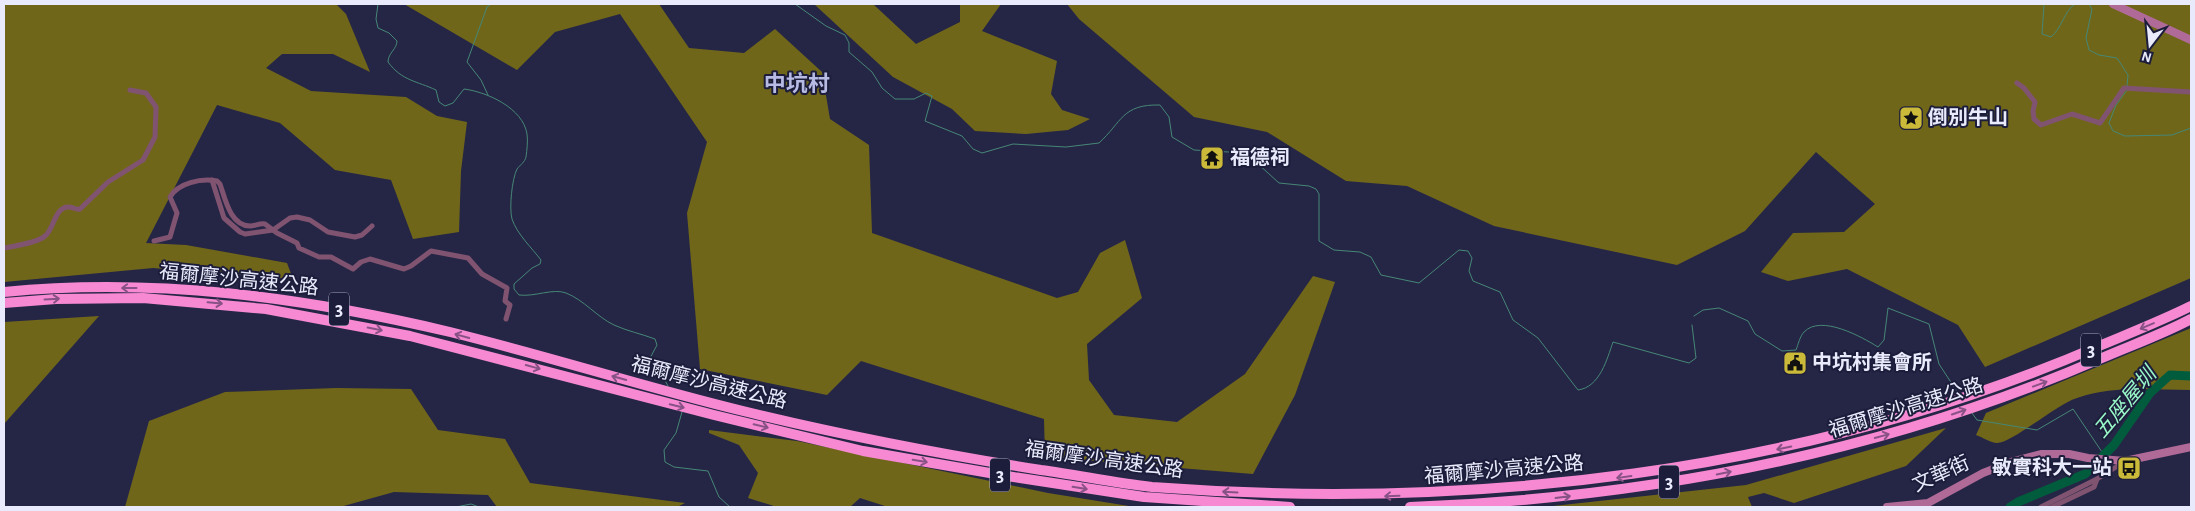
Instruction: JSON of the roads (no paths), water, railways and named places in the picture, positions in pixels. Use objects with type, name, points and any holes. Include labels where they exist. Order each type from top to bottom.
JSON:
[{"type":"highway","name":"福爾摩沙高速公路","points":[[4,292],[56,288],[143,288],[220,292],[267,297],[330,307],[430,328],[739,410],[866,440],[945,455],[1144,486],[1319,496],[1459,493],[1542,487],[1634,476],[1816,442],[1916,415],[1990,390],[2052,366],[2191,306]]},
{"type":"highway","name":"福爾摩沙高速公路","points":[[4,303],[56,299],[144,298],[266,309],[410,336],[714,415],[863,451],[1144,497],[1290,507]]},
{"type":"highway","name":"福爾摩沙高速公路","points":[[1410,507],[1543,499],[1637,488],[1724,473],[1810,454],[1924,424],[2057,378],[2191,319]]},
{"type":"street","points":[[2113,4],[2191,40]]},
{"type":"street","points":[[2017,83],[2024,88],[2035,102],[2034,119],[2041,125],[2072,114],[2100,123],[2124,88],[2191,92]]},
{"type":"street","points":[[4,248],[41,239],[51,230],[55,218],[64,208],[80,209],[108,182],[143,160],[155,137],[156,107],[146,93],[130,90]]},
{"type":"street","points":[[212,180],[224,218],[234,229],[245,234],[273,230],[290,218],[310,220],[328,232],[355,237],[362,235],[372,226]]},
{"type":"street","points":[[154,241],[170,237],[172,234],[177,213],[176,208],[170,201],[174,190],[186,184],[212,180],[220,184],[232,215],[242,224],[250,226],[265,224],[309,253],[319,257],[331,256],[353,269],[370,259],[404,268],[411,266],[431,251],[468,258],[482,274],[507,288],[505,301],[510,305],[510,309],[506,319]]},
{"type":"street","name":"文華街","points":[[1887,507],[1928,503],[1983,474],[2014,461],[2041,454],[2069,454],[2088,458],[2125,461],[2191,447]]},
{"type":"street","points":[[2041,507],[2097,479],[2125,461]]},
{"type":"street","points":[[2052,507],[2094,487],[2097,479]]},
{"type":"waterway","points":[[378,4],[376,19],[378,28],[389,33],[397,41],[388,62],[399,73],[410,80],[436,90],[439,102],[445,106],[453,103],[464,89],[493,98],[511,109],[519,116],[524,125],[527,136],[526,157],[517,169],[512,186],[511,214],[517,230],[541,260],[540,264],[532,268],[514,284],[514,289],[519,295],[555,291],[566,293],[614,325],[655,339],[657,345],[649,360],[661,373],[668,386]]},
{"type":"waterway","points":[[488,95],[481,80],[467,62],[487,7],[491,4]]},
{"type":"waterway","points":[[795,4],[826,26],[845,35],[849,43],[849,52],[872,72],[882,88],[895,99],[914,99],[926,93],[932,96],[925,121],[962,136],[973,149],[982,153],[1013,144],[1066,147],[1099,143],[1130,111],[1147,105],[1160,105],[1169,117],[1172,137],[1194,150],[1246,153],[1279,183],[1309,186],[1316,189],[1319,194],[1319,241],[1334,250],[1360,252],[1371,257],[1381,275],[1419,283],[1459,250],[1468,251],[1472,258],[1469,271],[1473,281],[1500,292],[1513,320],[1538,338],[1578,390],[1586,388],[1597,378],[1605,364],[1613,342],[1689,363],[1696,358],[1692,325]]},
{"type":"waterway","points":[[2044,4],[2042,34],[2051,37],[2068,11],[2075,4]]},
{"type":"waterway","points":[[2089,4],[2092,9],[2086,38],[2089,50],[2099,55],[2117,58],[2128,75],[2127,86]]},
{"type":"waterway","points":[[2127,90],[2116,105],[2109,123],[2113,131],[2125,136],[2172,135],[2191,128]]},
{"type":"waterway","points":[[1694,316],[1703,310],[1719,308],[1748,321],[1755,334],[1782,351],[1796,350],[1804,332],[1811,327],[1820,325],[1831,326],[1852,333],[1878,347],[1884,340],[1888,308],[1929,324],[1939,364],[1958,393]]},
{"type":"waterway","name":"五座屋圳","points":[[2010,507],[2085,474],[2114,445],[2150,393],[2170,375],[2191,376]]},
{"type":"waterway","points":[[1972,413],[1977,420],[2037,430],[2073,409],[2104,455]]},
{"type":"waterway","points":[[682,412],[676,433],[664,450],[665,462],[674,467],[708,471],[719,497],[730,507]]},
{"type":"waterway","points":[[456,507],[471,504],[479,507]]},
{"type":"waterway","points":[[396,507],[410,507]]},
{"type":"place","name":"倒別牛山","points":[[1911,118]]},
{"type":"place","name":"福德祠","points":[[1212,158]]},
{"type":"place","name":"中坑村集會所","points":[[1795,363]]},
{"type":"place","name":"敏實科大一站","points":[[2129,468]]},
{"type":"district","name":"中坑村","points":[[797,84]]}]
